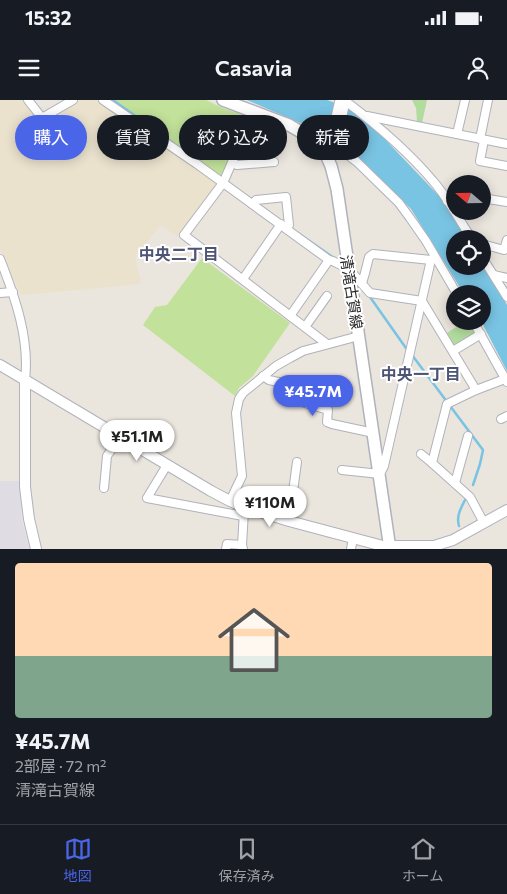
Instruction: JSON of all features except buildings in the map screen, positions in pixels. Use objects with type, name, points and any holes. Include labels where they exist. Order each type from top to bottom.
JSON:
[{"type":"main road","name":"清滝古賀線","points":[[223,100],[297,130]]},
{"type":"main road","name":"清滝古賀線","points":[[331,160],[374,433],[390,548]]},
{"type":"street","points":[[28,100],[42,118],[73,100]]},
{"type":"street","points":[[103,100],[224,181],[252,204],[329,260],[341,267],[348,268],[370,293],[422,301],[476,390]]},
{"type":"street","points":[[457,134],[465,100]]},
{"type":"street","points":[[488,100],[480,161],[507,166]]},
{"type":"street","points":[[338,115],[342,101],[363,115]]},
{"type":"street","points":[[254,112],[224,181],[184,236],[327,344]]},
{"type":"street","points":[[369,117],[507,144]]},
{"type":"street","points":[[369,120],[408,154],[434,182],[446,200]]},
{"type":"street","points":[[354,160],[404,210],[451,285]]},
{"type":"street","points":[[232,163],[237,165],[274,162]]},
{"type":"street","points":[[243,279],[284,226],[289,225],[286,197],[256,200],[252,204]]},
{"type":"street","points":[[491,199],[507,202]]},
{"type":"street","points":[[491,246],[504,250],[507,242]]},
{"type":"street","points":[[362,283],[369,257],[374,254],[433,258]]},
{"type":"street","points":[[342,470],[380,474],[384,466],[433,258]]},
{"type":"street","points":[[0,259],[13,292],[24,341],[26,371],[26,495],[36,549]]},
{"type":"street","points":[[290,316],[329,260]]},
{"type":"street","points":[[491,270],[507,297]]},
{"type":"street","points":[[494,275],[507,278]]},
{"type":"street","points":[[0,293],[13,292]]},
{"type":"street","points":[[306,327],[327,296]]},
{"type":"street","points":[[432,463],[446,404],[476,390],[506,380],[479,330]]},
{"type":"street","points":[[453,351],[481,334]]},
{"type":"street","points":[[230,501],[242,476],[236,413],[239,399],[243,393],[290,358],[304,351],[359,336]]},
{"type":"street","points":[[0,365],[230,501],[244,512]]},
{"type":"street","points":[[264,376],[269,380],[287,384],[285,397],[328,410],[327,422],[374,433]]},
{"type":"street","points":[[455,483],[468,436]]},
{"type":"street","points":[[104,488],[107,456],[120,437]]},
{"type":"street","points":[[420,454],[470,497],[484,523]]},
{"type":"street","points":[[289,521],[297,462]]},
{"type":"street","points":[[167,465],[147,498],[244,512],[289,521],[390,548],[451,545],[507,510]]},
{"type":"street","points":[[226,549],[227,544],[242,547],[244,512]]},
{"type":"street","points":[[351,549],[353,538]]},
{"type":"shaded area","points":[[0,100],[25,100],[36,115],[15,115],[15,160],[87,160],[87,115],[57,115],[80,100],[97,100],[118,115],[97,115],[97,160],[169,160],[169,150],[179,157],[179,160],[183,160],[217,184],[178,237],[161,225],[135,256],[141,283],[21,295],[0,249]]},
{"type":"shaded area","points":[[0,481],[19,481],[22,520],[29,549],[0,549]]},
{"type":"green space","points":[[112,100],[206,100],[244,115],[179,115],[179,147],[169,140],[169,115],[134,115]]},
{"type":"green space","points":[[412,100],[427,100],[422,123],[417,122],[416,108]]},
{"type":"green space","points":[[198,160],[228,160],[221,176]]},
{"type":"green space","points":[[202,258],[290,323],[253,376],[239,388],[235,396],[143,325],[155,307],[167,305]]},
{"type":"green space","points":[[452,330],[477,330],[476,335],[457,345],[453,344],[447,333]]},
{"type":"water","points":[[247,100],[327,100],[349,108],[357,115],[297,115],[297,122],[287,117],[287,115],[282,115]]},
{"type":"water","points":[[369,125],[440,197],[446,206],[446,220],[455,220],[461,230],[446,230],[446,265],[411,209],[360,160],[369,160]]},
{"type":"water","points":[[452,275],[489,275],[507,305],[507,371],[486,330],[491,330],[491,285],[458,285]]},
{"type":"waterway","points":[[113,100],[173,143]]},
{"type":"waterway","points":[[295,231],[334,258]]},
{"type":"waterway","points":[[370,297],[408,351]]},
{"type":"waterway","points":[[412,355],[483,450],[473,485]]},
{"type":"waterway","points":[[459,526],[459,515],[465,500]]},
{"type":"district","name":"中央二丁目","points":[[179,253]]},
{"type":"district","name":"中央一丁目","points":[[421,373]]}]
